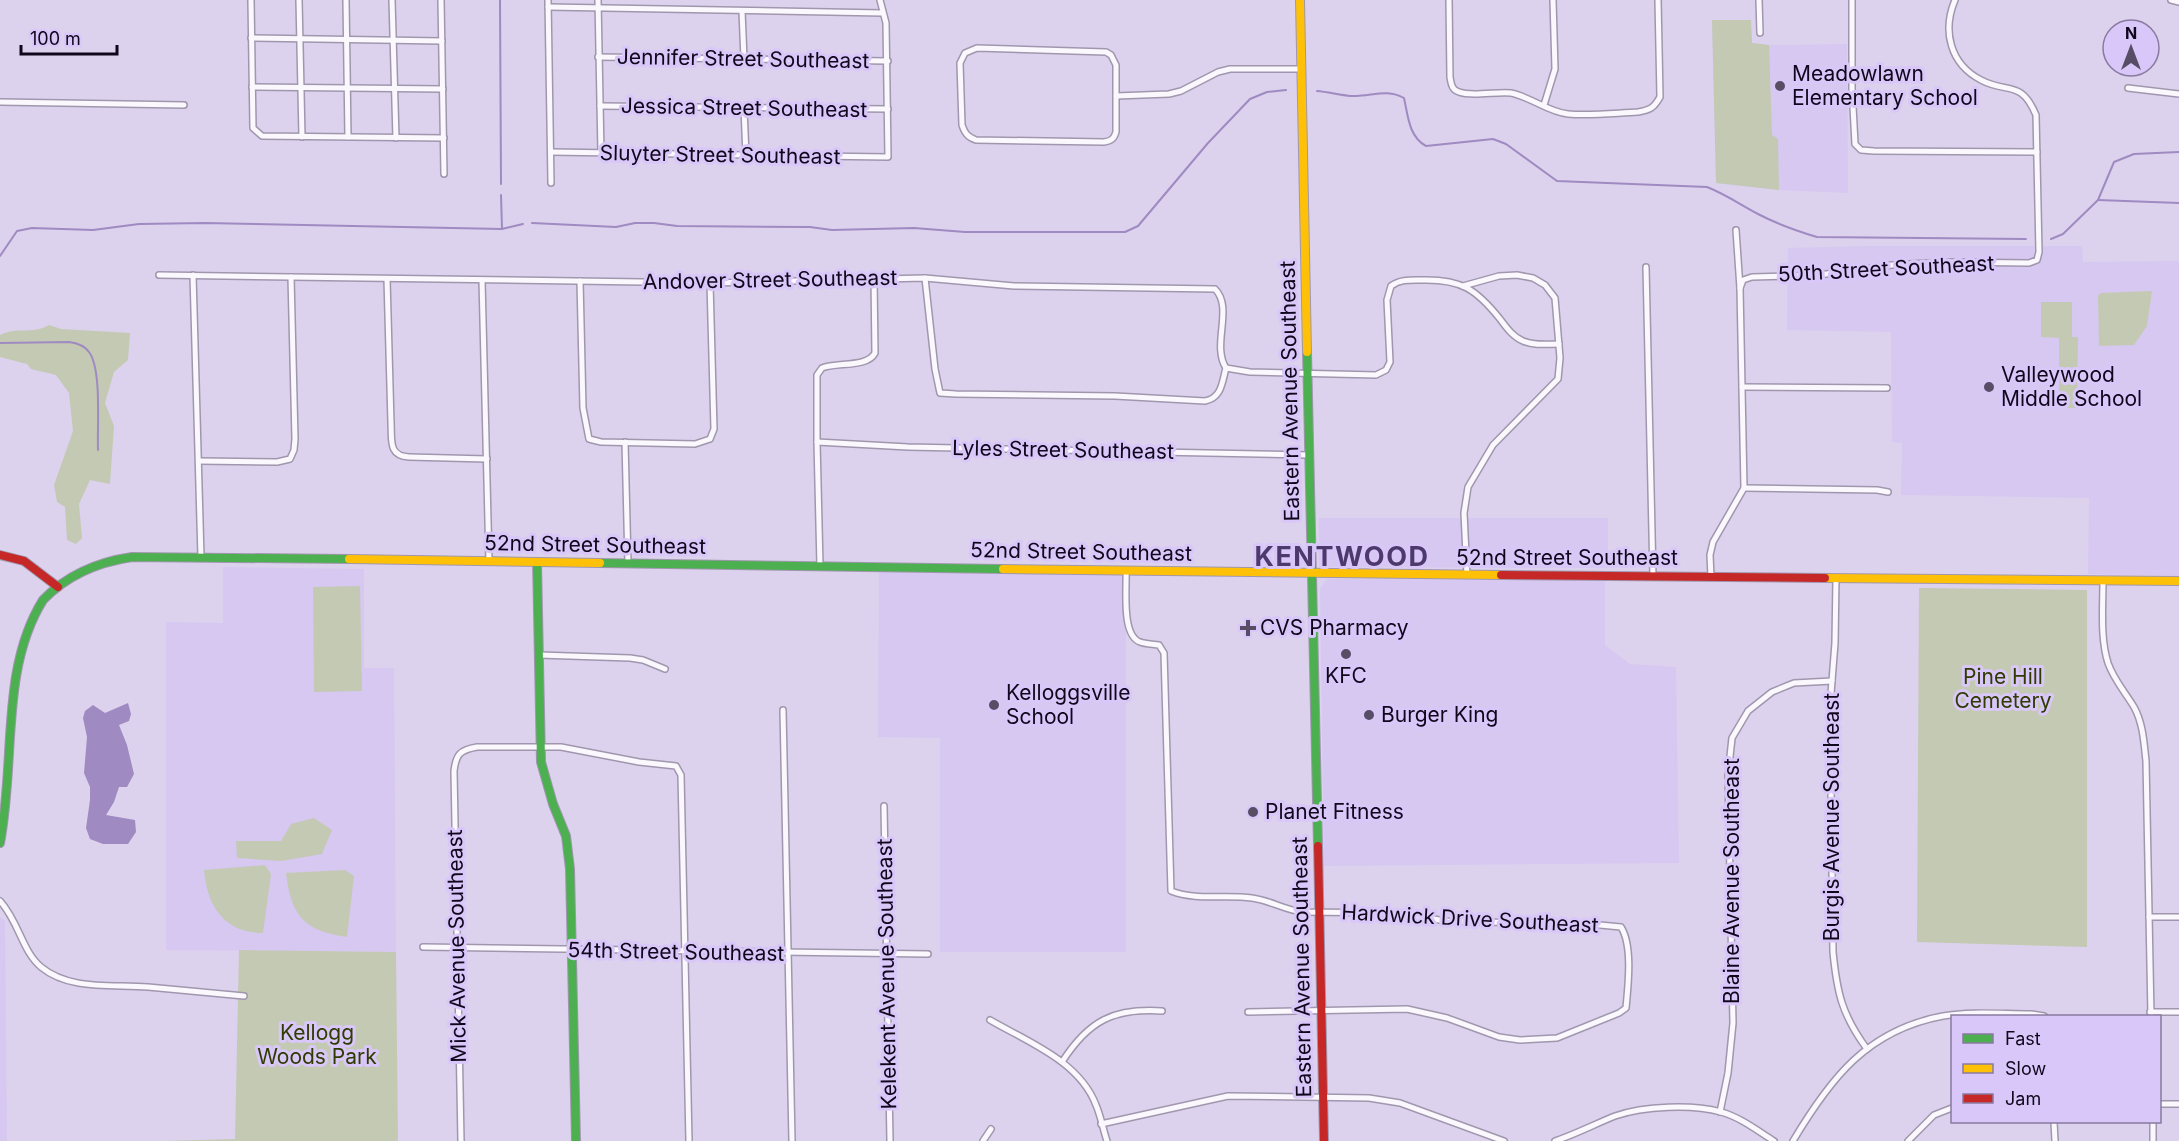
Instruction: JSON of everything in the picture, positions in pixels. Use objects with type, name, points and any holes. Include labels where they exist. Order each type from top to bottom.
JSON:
[{"type":"main road","name":"Eastern Avenue Southeast","points":[[1300,0],[1324,1141]]},
{"type":"main road","points":[[0,555],[10,555],[29,563],[58,586]]},
{"type":"main road","name":"52nd Street Southeast","points":[[18,634],[34,609],[58,586],[82,571],[126,558],[201,557],[1467,575],[2179,581]]},
{"type":"main road","points":[[537,562],[541,747],[544,776],[566,836],[570,869],[576,1141]]},
{"type":"main road","points":[[0,843],[5,813],[3,708]]},
{"type":"street","points":[[251,0],[253,128],[262,136],[444,138]]},
{"type":"street","points":[[299,0],[302,137]]},
{"type":"street","points":[[346,0],[348,137]]},
{"type":"street","points":[[393,0],[396,138]]},
{"type":"street","points":[[441,0],[444,174]]},
{"type":"street","points":[[548,0],[551,183]]},
{"type":"street","points":[[598,0],[601,153]]},
{"type":"street","points":[[880,0],[888,60],[888,110]]},
{"type":"street","points":[[1449,0],[1450,77],[1452,86],[1456,90],[1465,93],[1510,93],[1567,114],[1638,112],[1649,111],[1655,106],[1660,97],[1658,0]]},
{"type":"street","points":[[1544,105],[1555,69],[1554,0]]},
{"type":"street","points":[[1759,0],[1760,33]]},
{"type":"street","points":[[1852,0],[1852,88],[1855,144],[1861,150],[2037,152],[2036,115],[2031,102],[2023,93],[2009,87],[1982,81],[1966,70],[1955,55],[1948,30],[1948,16],[1955,0]]},
{"type":"street","points":[[2171,0],[2179,2]]},
{"type":"street","points":[[548,7],[883,14]]},
{"type":"street","points":[[742,11],[744,59]]},
{"type":"street","points":[[252,38],[442,41]]},
{"type":"street","points":[[977,48],[1099,50],[1111,55],[1116,64],[1116,96],[1116,132],[1115,137],[1110,141],[976,140],[966,135],[962,125],[960,63],[965,53],[977,48]]},
{"type":"street","name":"Jennifer Street Southeast","points":[[598,57],[888,60]]},
{"type":"street","points":[[1116,96],[1169,94],[1230,69],[1301,69]]},
{"type":"street","points":[[252,87],[443,89]]},
{"type":"street","points":[[2128,88],[2179,94]]},
{"type":"street","points":[[0,102],[184,105]]},
{"type":"street","name":"Jessica Street Southeast","points":[[600,106],[888,110]]},
{"type":"street","points":[[744,108],[746,156]]},
{"type":"street","name":"Sluyter Street Southeast","points":[[551,152],[888,157],[888,110]]},
{"type":"street","name":"50th Street Southeast","points":[[1740,288],[1743,280],[1752,277],[1819,275],[1892,265],[1946,262],[2029,263],[2037,260],[2039,252],[2037,152]]},
{"type":"street","points":[[1711,577],[1710,555],[1713,542],[1744,488],[1740,288],[1736,230]]},
{"type":"street","points":[[1646,267],[1653,577]]},
{"type":"street","name":"Andover Street Southeast","points":[[159,274],[710,283],[925,278],[1014,286],[1215,289],[1223,300],[1220,351],[1226,368]]},
{"type":"street","points":[[194,275],[201,557]]},
{"type":"street","points":[[1463,286],[1499,276],[1517,275],[1533,278],[1545,285],[1555,298],[1559,344],[1558,379],[1493,445],[1468,488],[1464,513],[1467,575]]},
{"type":"street","points":[[199,461],[277,462],[290,459],[295,440],[291,277]]},
{"type":"street","points":[[820,566],[816,386],[818,375],[822,368],[831,364],[860,363],[873,358],[875,353],[874,278]]},
{"type":"street","points":[[925,278],[935,369],[940,393],[1115,396],[1205,402],[1217,396],[1226,368],[1250,372],[1376,375],[1386,370],[1390,362],[1388,291],[1396,282],[1436,279],[1454,282],[1478,293],[1511,333],[1522,341],[1559,344]]},
{"type":"street","points":[[387,279],[392,447],[395,453],[401,457],[487,459]]},
{"type":"street","points":[[482,280],[489,561]]},
{"type":"street","points":[[580,281],[582,365],[586,433],[589,438],[594,441],[695,444],[710,439],[714,429],[710,283]]},
{"type":"street","points":[[1742,387],[1887,388]]},
{"type":"street","points":[[625,442],[628,563]]},
{"type":"street","name":"Lyles Street Southeast","points":[[817,442],[908,447],[1310,455]]},
{"type":"street","points":[[1744,488],[1888,492]]},
{"type":"street","name":"Hardwick Drive Southeast","points":[[1126,571],[1129,630],[1141,643],[1159,645],[1164,653],[1172,891],[1184,896],[1253,898],[1289,910],[1319,913],[1401,913],[1445,921],[1600,925],[1621,927],[1626,935],[1628,953],[1626,1008],[1557,1038],[1521,1041],[1499,1037],[1447,1018],[1407,1009],[1322,1010]]},
{"type":"street","name":"Burgis Avenue Southeast","points":[[1836,578],[1830,737],[1833,952],[1837,986],[1845,1012],[1854,1031],[1867,1049]]},
{"type":"street","points":[[2103,580],[2104,647],[2107,660],[2112,673],[2134,708],[2143,736],[2146,761],[2150,1014],[2179,1012]]},
{"type":"street","points":[[539,655],[630,658],[643,660],[665,669]]},
{"type":"street","name":"Blaine Avenue Southeast","points":[[1720,1112],[1728,1073],[1733,1023],[1728,774],[1732,738],[1748,711],[1772,692],[1794,683],[1832,681]]},
{"type":"street","points":[[783,710],[792,1141]]},
{"type":"street","name":"Mick Avenue Southeast","points":[[461,1141],[455,759],[459,752],[477,747],[541,747]]},
{"type":"street","points":[[541,747],[561,747],[639,762],[676,766],[681,775],[689,1141]]},
{"type":"street","name":"Kelekent Avenue Southeast","points":[[884,806],[890,1141]]},
{"type":"street","points":[[0,901],[10,912],[32,957],[50,973],[62,978],[83,984],[144,986],[244,996]]},
{"type":"street","points":[[2149,917],[2179,917]]},
{"type":"street","name":"54th Street Southeast","points":[[423,947],[928,954]]},
{"type":"street","points":[[1248,1012],[1322,1010]]},
{"type":"street","points":[[1062,1062],[1082,1037],[1100,1021],[1124,1012],[1162,1011]]},
{"type":"street","points":[[1988,1015],[2038,1015]]},
{"type":"street","points":[[1792,1141],[1831,1084],[1867,1049],[1886,1035],[1907,1026],[1951,1016]]},
{"type":"street","points":[[990,1020],[1072,1070],[1097,1107],[1107,1141]]},
{"type":"street","points":[[1101,1124],[1228,1096],[1369,1098],[1400,1103],[1504,1141]]},
{"type":"street","points":[[2161,1104],[2179,1104]]},
{"type":"street","points":[[1555,1141],[1616,1116],[1654,1108],[1720,1112],[1734,1116],[1774,1141]]},
{"type":"street","points":[[1908,1141],[1934,1115],[1951,1109]]},
{"type":"street","points":[[2055,1123],[2055,1141]]},
{"type":"street","points":[[2153,1123],[2154,1141]]},
{"type":"street","points":[[983,1141],[991,1129]]},
{"type":"shaded area","name":"Meadowlawn Elementary School","points":[[1751,20],[1752,43],[1769,45],[1847,44],[1848,193],[1779,190],[1716,183],[1712,21]]},
{"type":"shaded area","name":"Valleywood Middle School","points":[[2082,246],[2083,262],[2179,261],[2179,576],[2088,574],[2089,498],[1901,495],[1902,443],[1892,442],[1891,332],[1787,330],[1788,248]]},
{"type":"shaded area","points":[[1319,518],[1608,518],[1608,568],[1319,567]]},
{"type":"shaded area","points":[[223,567],[364,569],[364,668],[394,668],[396,952],[166,950],[166,622],[223,623]]},
{"type":"shaded area","points":[[879,569],[1126,569],[1126,952],[940,952],[940,738],[878,737]]},
{"type":"shaded area","points":[[1327,579],[1605,580],[1605,645],[1630,664],[1676,667],[1679,863],[1324,866],[1320,588]]},
{"type":"shaded area","points":[[128,703],[131,714],[129,721],[119,725],[134,774],[127,787],[119,787],[106,815],[135,820],[136,832],[128,844],[103,844],[90,839],[86,828],[90,787],[84,773],[87,737],[83,718],[85,711],[93,705],[105,713]]},
{"type":"shaded area","points":[[0,917],[5,921],[7,1141],[0,1141]]},
{"type":"green space","points":[[1712,20],[1751,20],[1752,43],[1769,45],[1772,135],[1778,139],[1779,190],[1716,183]]},
{"type":"green space","points":[[2152,291],[2147,326],[2134,345],[2099,346],[2098,296],[2101,293]]},
{"type":"green space","points":[[2041,302],[2072,302],[2072,337],[2078,337],[2077,408],[2059,408],[2059,338],[2041,337]]},
{"type":"green space","points":[[49,325],[61,329],[130,333],[128,360],[114,372],[105,403],[114,426],[110,484],[90,480],[79,504],[82,538],[76,544],[67,540],[65,507],[57,502],[54,485],[73,431],[69,393],[56,375],[31,369],[27,364],[0,357],[0,335],[13,331],[37,330]]},
{"type":"green space","points":[[360,586],[362,691],[314,692],[313,587]]},
{"type":"green space","name":"Pine Hill Cemetery","points":[[1919,588],[2087,590],[2087,947],[1917,942]]},
{"type":"green space","points":[[314,818],[332,830],[322,854],[281,861],[237,858],[236,841],[281,841],[291,824]]},
{"type":"green space","points":[[265,865],[271,874],[263,933],[249,932],[228,923],[220,915],[209,895],[204,870]]},
{"type":"green space","points":[[345,870],[354,876],[347,937],[320,931],[302,919],[292,900],[286,873]]},
{"type":"green space","name":"Kellogg Woods Park","points":[[239,950],[396,952],[398,1141],[162,1141],[235,1139]]},
{"type":"waterway","points":[[500,0],[501,184]]},
{"type":"waterway","points":[[532,223],[616,227],[635,223],[654,223],[677,226],[810,227],[832,230],[914,228],[965,232],[1125,232],[1138,226],[1208,143],[1250,99],[1267,92],[1286,90]]},
{"type":"waterway","points":[[1317,91],[1351,96],[1385,93],[1404,98],[1413,132],[1426,146],[1493,139],[1506,144],[1557,181],[1707,187],[1772,221],[1817,237],[2026,239]]},
{"type":"waterway","points":[[2051,239],[2063,234],[2098,200],[2114,162],[2134,154],[2179,152]]},
{"type":"waterway","points":[[501,195],[502,228]]},
{"type":"waterway","points":[[2098,200],[2179,203]]},
{"type":"waterway","points":[[0,256],[17,231],[32,228],[93,230],[139,224],[205,223],[502,229],[523,224]]},
{"type":"waterway","points":[[0,343],[69,342],[80,345],[89,352],[96,371],[98,450]]},
{"type":"traffic: fast","points":[[1307,352],[1318,846]]},
{"type":"traffic: fast","points":[[0,843],[5,811],[11,716],[20,655],[29,627],[43,600],[52,591],[62,583],[95,566],[132,557],[349,559]]},
{"type":"traffic: fast","points":[[537,562],[541,762],[553,804],[566,836],[570,869],[576,1141]]},
{"type":"traffic: fast","points":[[600,563],[1003,569]]},
{"type":"traffic: slow","points":[[1300,0],[1307,352]]},
{"type":"traffic: slow","points":[[349,559],[600,563]]},
{"type":"traffic: slow","points":[[1003,569],[1501,575]]},
{"type":"traffic: slow","points":[[1825,578],[2179,581]]},
{"type":"traffic: jam","points":[[0,555],[24,561],[58,587]]},
{"type":"traffic: jam","points":[[1501,575],[1825,578]]},
{"type":"traffic: jam","points":[[1318,846],[1324,1141]]},
{"type":"place","name":"Meadowlawn Elementary School","points":[[1780,86]]},
{"type":"place","name":"Valleywood Middle School","points":[[1989,387]]},
{"type":"place","name":"CVS Pharmacy","points":[[1248,628]]},
{"type":"place","name":"KFC","points":[[1346,654]]},
{"type":"place","name":"Kelloggsville School","points":[[994,705]]},
{"type":"place","name":"Burger King","points":[[1369,715]]},
{"type":"place","name":"Planet Fitness","points":[[1253,812]]},
{"type":"district","name":"KENTWOOD","points":[[1342,557]]}]
